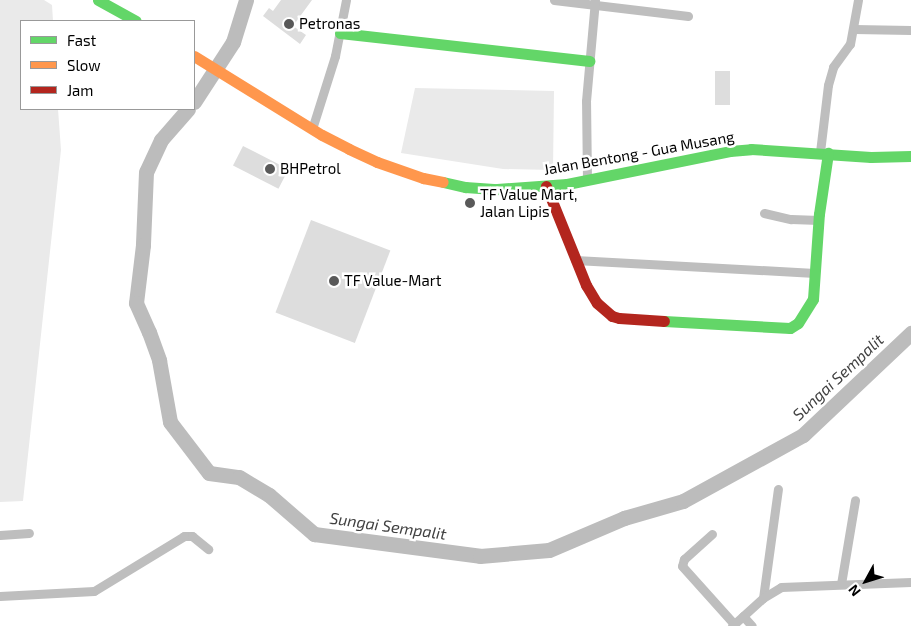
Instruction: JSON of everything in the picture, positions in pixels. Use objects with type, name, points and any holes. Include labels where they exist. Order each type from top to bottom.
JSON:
[{"type":"main road","points":[[98,0],[134,20]]},
{"type":"main road","points":[[340,33],[589,61]]},
{"type":"main road","name":"Jalan Bentong - Gua Musang","points":[[197,59],[312,129],[377,162],[423,178],[465,187],[497,189],[546,186],[587,180],[730,150],[779,149],[871,157],[911,156]]},
{"type":"main road","points":[[546,186],[575,260],[596,303],[605,312],[619,318],[779,329],[790,328],[805,314],[813,299],[824,153]]},
{"type":"street","points":[[312,129],[335,56],[346,0]]},
{"type":"street","points":[[554,0],[595,2],[688,16]]},
{"type":"street","points":[[824,153],[828,86],[833,67],[850,44],[858,0]]},
{"type":"street","points":[[587,180],[586,101],[595,2]]},
{"type":"street","points":[[854,29],[911,30]]},
{"type":"street","points":[[764,212],[791,219],[819,220]]},
{"type":"street","points":[[575,260],[816,273]]},
{"type":"street","points":[[763,598],[778,489]]},
{"type":"street","points":[[841,584],[856,500]]},
{"type":"street","points":[[0,535],[29,533]]},
{"type":"street","points":[[712,534],[684,558],[682,566],[733,625],[763,598],[781,586],[911,582]]},
{"type":"street","points":[[0,596],[94,591],[184,536],[192,536],[208,549]]},
{"type":"street","points":[[744,616],[752,626]]},
{"type":"shaded area","points":[[0,0],[44,0],[52,5],[53,20],[20,20],[20,110],[58,110],[61,150],[23,501],[0,502]]},
{"type":"shaded area","points":[[415,88],[554,91],[553,170],[503,169],[401,153]]},
{"type":"building","points":[[281,0],[312,0],[293,26],[306,35],[300,44],[263,16],[269,8],[273,11]]},
{"type":"building","points":[[715,71],[730,71],[730,105],[715,105]]},
{"type":"building","points":[[243,146],[288,169],[278,189],[233,166]]},
{"type":"building","name":"TF Value-Mart","points":[[311,220],[390,250],[355,343],[276,312]]},
{"type":"waterway","name":"Sungai Sempalit","points":[[195,100],[233,42],[246,0]]},
{"type":"waterway","name":"Sungai Sempalit","points":[[187,110],[161,140],[146,172],[143,245],[136,303],[159,360],[170,422],[209,473],[239,477],[269,495],[314,534],[480,556],[549,550],[624,518],[683,501],[803,435],[911,333]]},
{"type":"traffic: fast","points":[[98,0],[134,20]]},
{"type":"traffic: fast","points":[[340,33],[589,61]]},
{"type":"traffic: fast","points":[[443,182],[465,187],[497,189],[567,184],[730,151],[751,149],[871,157],[911,156]]},
{"type":"traffic: fast","points":[[664,321],[790,328],[798,323],[813,299],[819,214],[828,153]]},
{"type":"traffic: slow","points":[[195,57],[322,135],[349,149],[377,162],[423,178],[443,182]]},
{"type":"traffic: jam","points":[[546,186],[586,285],[597,303],[612,316],[619,318],[664,321]]},
{"type":"place","name":"Petronas","points":[[289,24]]},
{"type":"place","name":"BHPetrol","points":[[270,169]]},
{"type":"place","name":"TF Value Mart, Jalan Lipis","points":[[470,203]]},
{"type":"place","name":"TF Value-Mart","points":[[334,281]]}]
